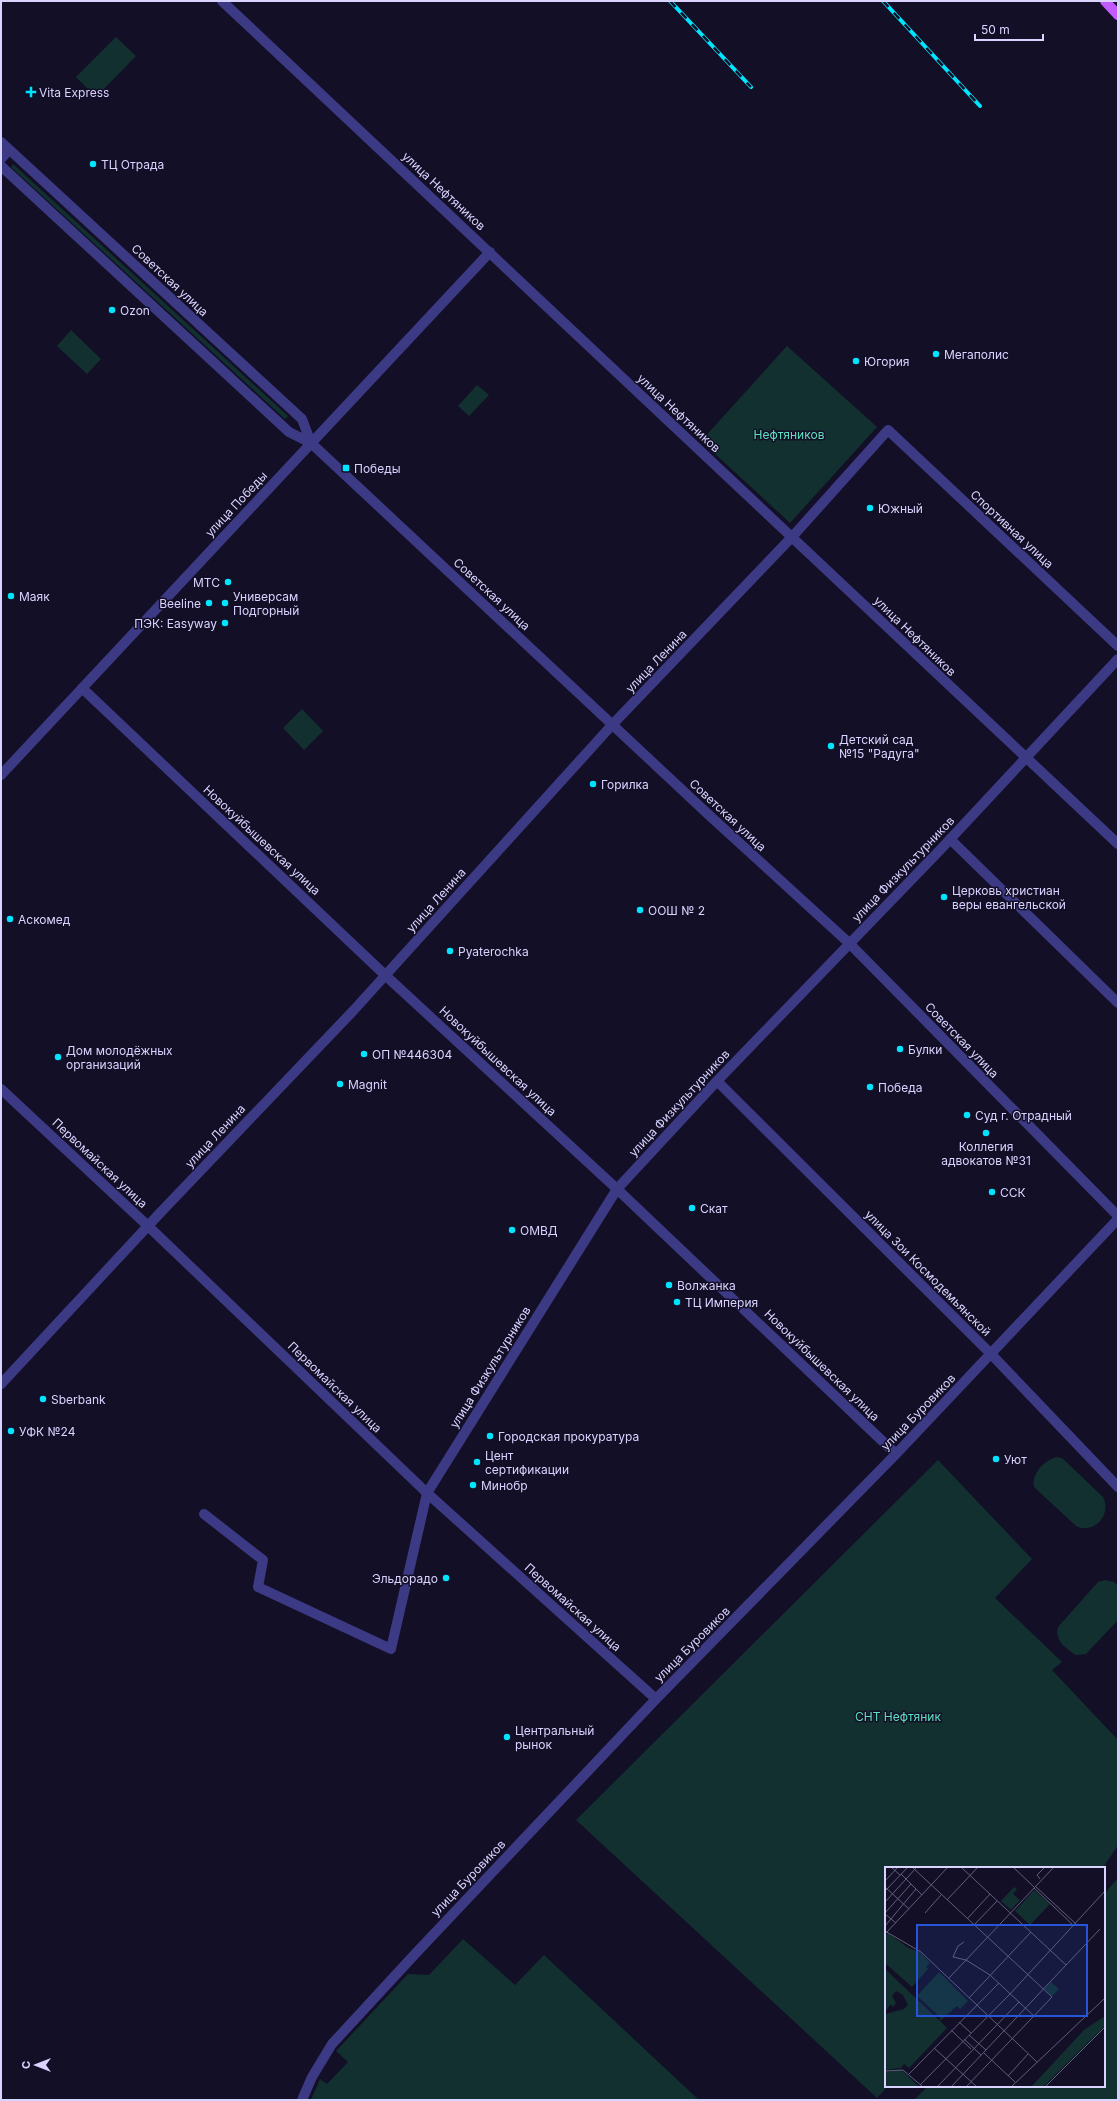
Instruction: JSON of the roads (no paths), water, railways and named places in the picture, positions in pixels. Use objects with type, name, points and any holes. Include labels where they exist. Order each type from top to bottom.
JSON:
[{"type":"main road","points":[[1105,1],[1118,15]]},
{"type":"street","name":"улица Нефтяников","points":[[222,1],[1118,844]]},
{"type":"street","name":"Советская улица","points":[[1,142],[302,419],[311,443]]},
{"type":"street","points":[[1,159],[9,150]]},
{"type":"street","name":"Советская улица","points":[[1,166],[288,432],[311,443],[849,943],[1118,1217]]},
{"type":"street","name":"улица Победы","points":[[1,775],[490,252]]},
{"type":"street","name":"улица Ленина","points":[[1,1384],[148,1226],[353,1012],[612,724],[792,537],[888,430]]},
{"type":"street","name":"Спортивная улица","points":[[888,430],[1118,646]]},
{"type":"street","name":"улица Физкультурников","points":[[204,1514],[263,1560],[258,1587],[391,1650],[427,1493],[617,1189],[717,1081],[950,839],[1118,659]]},
{"type":"street","name":"Новокуйбышевская улица","points":[[82,688],[385,975],[617,1189],[896,1454]]},
{"type":"street","points":[[950,839],[1118,1003]]},
{"type":"street","name":"улица Зои Космодемьянской","points":[[717,1081],[991,1354],[1118,1487]]},
{"type":"street","name":"Первомайская улица","points":[[1,1089],[148,1226],[427,1493],[656,1699]]},
{"type":"street","name":"улица Буровиков","points":[[302,2100],[312,2077],[332,2044],[416,1952],[656,1699],[896,1454],[1118,1217]]},
{"type":"railway","points":[[670,1],[751,87]]},
{"type":"railway","points":[[883,1],[980,106]]},
{"type":"place","name":"Vita Express","points":[[31,92]]},
{"type":"place","name":"ТЦ Отрада","points":[[93,164]]},
{"type":"place","name":"Ozon","points":[[112,310]]},
{"type":"place","name":"Мегаполис","points":[[936,354]]},
{"type":"place","name":"Югория","points":[[856,361]]},
{"type":"place","name":"Победы","points":[[346,468]]},
{"type":"place","name":"Южный","points":[[870,508]]},
{"type":"place","name":"МТС","points":[[228,582]]},
{"type":"place","name":"Маяк","points":[[11,596]]},
{"type":"place","name":"Beeline","points":[[209,603]]},
{"type":"place","name":"Универсам Подгорный","points":[[225,603]]},
{"type":"place","name":"ПЭК: Easyway","points":[[225,623]]},
{"type":"place","name":"Детский сад №15 \"Радуга\"","points":[[831,746]]},
{"type":"place","name":"Горилка","points":[[593,784]]},
{"type":"place","name":"Церковь христиан веры евангельской","points":[[944,897]]},
{"type":"place","name":"ООШ № 2","points":[[640,910]]},
{"type":"place","name":"Аскомед","points":[[10,919]]},
{"type":"place","name":"Pyaterochka","points":[[450,951]]},
{"type":"place","name":"Булки","points":[[900,1049]]},
{"type":"place","name":"ОП №446304","points":[[364,1054]]},
{"type":"place","name":"Дом молодёжных организаций","points":[[58,1057]]},
{"type":"place","name":"Magnit","points":[[340,1084]]},
{"type":"place","name":"Победа","points":[[870,1087]]},
{"type":"place","name":"Суд г. Отрадный","points":[[967,1115]]},
{"type":"place","name":"Коллегия адвокатов №31","points":[[986,1133]]},
{"type":"place","name":"ССК","points":[[992,1192]]},
{"type":"place","name":"Скат","points":[[692,1208]]},
{"type":"place","name":"ОМВД","points":[[512,1230]]},
{"type":"place","name":"Волжанка","points":[[669,1285]]},
{"type":"place","name":"ТЦ Империя","points":[[677,1302]]},
{"type":"place","name":"Sberbank","points":[[43,1399]]},
{"type":"place","name":"УФК №24","points":[[11,1431]]},
{"type":"place","name":"Городская прокуратура","points":[[490,1436]]},
{"type":"place","name":"Уют","points":[[996,1459]]},
{"type":"place","name":"Цент сертификации","points":[[477,1462]]},
{"type":"place","name":"Минобр","points":[[473,1485]]},
{"type":"place","name":"Эльдорадо","points":[[446,1578]]},
{"type":"place","name":"Центральный рынок","points":[[507,1737]]},
{"type":"park label","name":"Нефтяников","points":[[789,434]]},
{"type":"park label","name":"СНТ Нефтяник","points":[[898,1716]]}]
